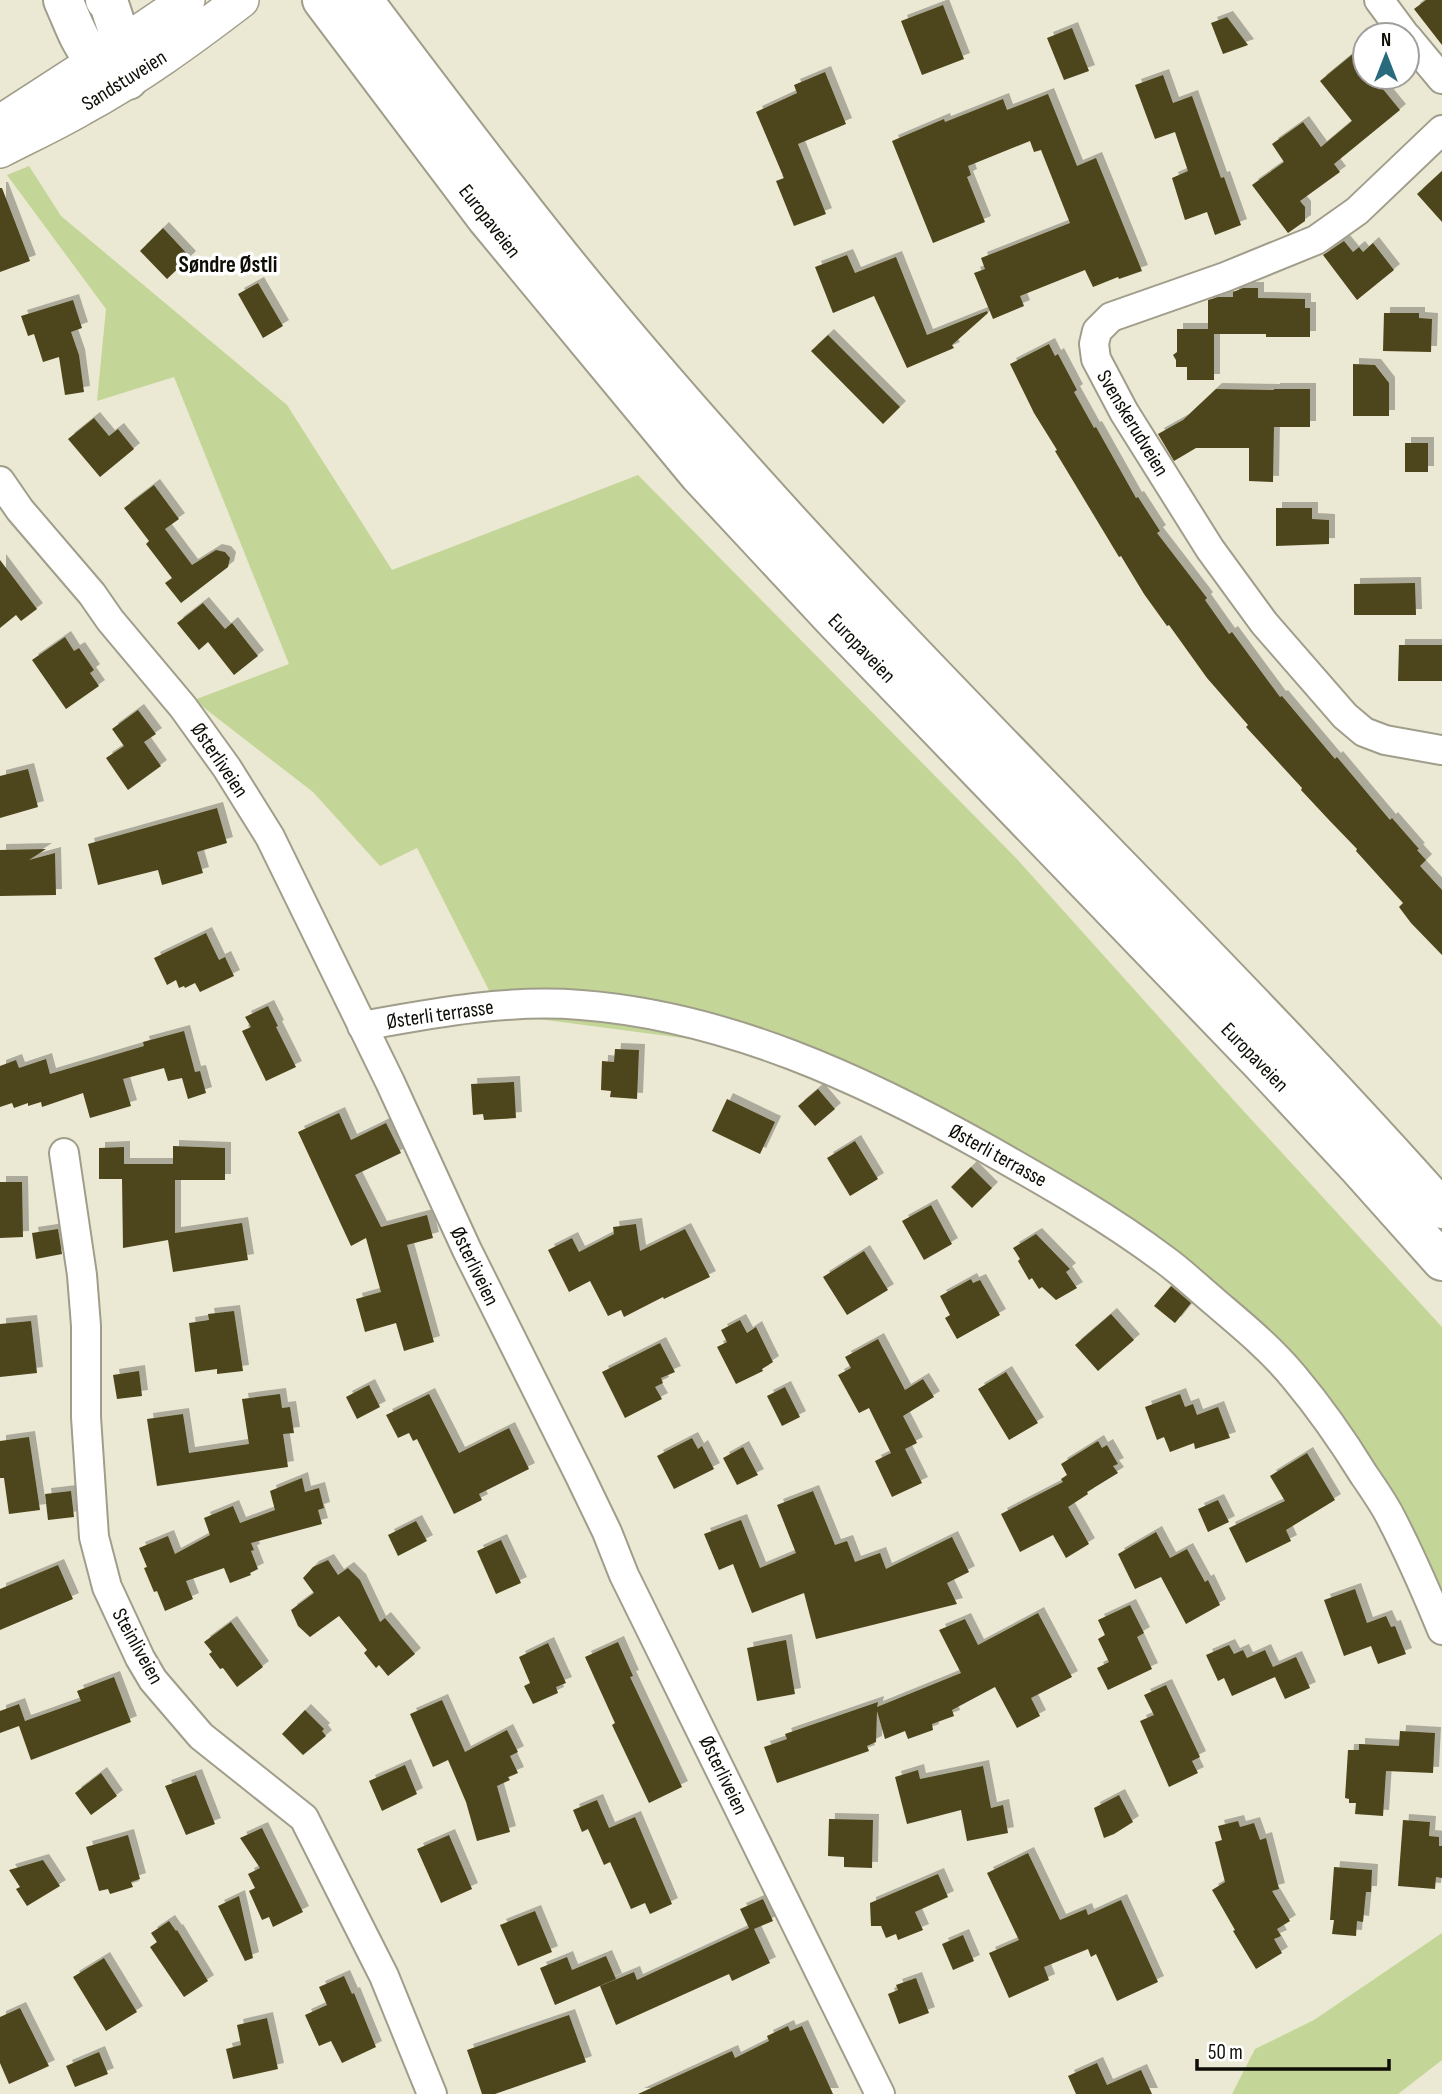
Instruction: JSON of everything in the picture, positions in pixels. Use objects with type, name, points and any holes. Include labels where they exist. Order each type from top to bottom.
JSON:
[{"type":"highway","points":[[63,0],[82,43],[115,62]]},
{"type":"highway","points":[[105,0],[109,4],[115,62]]},
{"type":"highway","name":"Europaveien","points":[[322,0],[487,219],[699,475],[835,621],[1270,1073],[1442,1261]]},
{"type":"highway","name":"Europaveien","points":[[363,0],[513,197],[726,452],[859,597],[1294,1048],[1442,1209]]},
{"type":"main road","name":"Sandstuveien","points":[[0,123],[115,62],[189,12],[241,0]]},
{"type":"main road","name":"Sandstuveien","points":[[0,150],[82,108],[115,62]]},
{"type":"street","points":[[1379,0],[1395,21]]},
{"type":"street","points":[[1421,54],[1442,79]]},
{"type":"street","name":"Svenskerudveien","points":[[1441,750],[1385,740],[1364,732],[1345,716],[1264,623],[1210,550],[1124,412],[1096,359],[1094,344],[1097,331],[1111,317],[1225,277],[1316,240],[1357,211],[1442,130]]},
{"type":"street","name":"Østerliveien","points":[[0,481],[10,517],[92,594],[110,621],[155,672],[227,768],[270,837],[390,1082],[472,1261],[607,1532],[624,1575],[880,2094]]},
{"type":"street","name":"Østerli terrasse","points":[[362,1026],[448,1010],[514,1003],[580,1005],[652,1014],[776,1049],[835,1072],[939,1122],[1074,1198],[1167,1262],[1253,1335],[1292,1374],[1342,1440],[1388,1512],[1442,1630]]},
{"type":"street","name":"Steinliveien","points":[[64,1153],[82,1275],[86,1326],[86,1417],[94,1537],[107,1587],[153,1680],[201,1736],[304,1818],[384,1976],[432,2094]]},
{"type":"green space","points":[[29,166],[61,216],[287,405],[392,570],[638,475],[1015,857],[1442,1327],[1442,1629],[1341,1434],[1172,1268],[885,1101],[713,1042],[501,1014],[417,848],[380,866],[313,792],[194,700],[289,664],[174,377],[97,401],[106,309],[7,175]]},
{"type":"green space","points":[[1442,1933],[1442,2060],[1398,2094],[1232,2094],[1255,2049],[1314,2020]]},
{"type":"building","points":[[1426,0],[1442,0],[1442,45],[1414,9]]},
{"type":"building","points":[[943,5],[964,59],[922,75],[901,21]]},
{"type":"building","points":[[1227,17],[1248,45],[1223,54],[1211,23]]},
{"type":"building","points":[[1072,28],[1089,71],[1064,80],[1047,38]]},
{"type":"building","points":[[1351,55],[1351,91],[1384,91],[1400,110],[1334,164],[1340,172],[1300,201],[1305,207],[1305,221],[1288,233],[1252,185],[1284,162],[1272,144],[1303,122],[1321,147],[1352,121],[1320,81]]},
{"type":"building","points":[[825,72],[846,124],[798,144],[826,214],[794,226],[776,181],[784,178],[756,112],[797,93],[794,85]]},
{"type":"building","points":[[1163,75],[1173,103],[1192,96],[1241,225],[1215,235],[1207,212],[1185,220],[1172,178],[1188,171],[1175,132],[1155,139],[1135,85]]},
{"type":"building","points":[[1048,94],[1077,166],[1096,158],[1142,271],[1093,287],[1085,270],[1020,296],[1024,306],[993,319],[974,273],[985,269],[981,258],[1070,223],[1041,150],[1034,152],[1030,141],[968,166],[971,175],[967,177],[985,222],[933,243],[892,141],[944,119],[945,122],[1003,99],[1007,110]]},
{"type":"building","points":[[1442,171],[1442,222],[1417,194]]},
{"type":"building","points":[[0,188],[30,261],[0,272]]},
{"type":"building","points":[[163,228],[190,257],[167,279],[140,251]]},
{"type":"building","points":[[1344,241],[1353,252],[1359,247],[1363,252],[1373,243],[1394,270],[1357,300],[1323,255]]},
{"type":"building","points":[[847,255],[855,273],[896,257],[927,335],[987,311],[988,313],[952,345],[954,348],[907,368],[874,296],[833,313],[815,267]]},
{"type":"building","points":[[258,283],[283,326],[263,338],[238,294]]},
{"type":"building","points":[[1243,288],[1258,288],[1258,298],[1305,299],[1305,308],[1310,308],[1310,337],[1214,334],[1214,380],[1187,380],[1187,367],[1176,367],[1173,355],[1177,352],[1177,329],[1208,329],[1208,300],[1233,297],[1233,292]]},
{"type":"building","points":[[73,300],[82,328],[71,332],[79,355],[84,392],[65,395],[59,357],[43,362],[34,334],[28,336],[21,316]]},
{"type":"building","points":[[1384,313],[1419,313],[1419,318],[1432,319],[1431,352],[1383,351]]},
{"type":"building","points":[[828,335],[900,407],[883,424],[811,351]]},
{"type":"building","points":[[1049,344],[1055,356],[1058,354],[1077,390],[1074,392],[1094,428],[1096,427],[1136,498],[1138,497],[1160,531],[1157,533],[1207,598],[1205,600],[1229,634],[1232,632],[1280,697],[1282,696],[1335,759],[1337,757],[1390,820],[1392,818],[1419,849],[1417,850],[1426,860],[1420,866],[1442,890],[1442,955],[1411,923],[1399,907],[1403,903],[1357,849],[1246,727],[1248,725],[1207,678],[1169,625],[1167,626],[1121,556],[1119,557],[1055,451],[1057,450],[1034,413],[1010,364]]},
{"type":"building","points":[[1353,364],[1375,365],[1389,383],[1389,416],[1353,416]]},
{"type":"building","points":[[1216,389],[1310,389],[1310,427],[1274,427],[1273,482],[1249,481],[1249,448],[1196,448],[1174,461],[1158,434],[1183,420]]},
{"type":"building","points":[[94,418],[109,436],[118,429],[134,449],[100,477],[68,439]]},
{"type":"building","points":[[1405,443],[1428,443],[1428,472],[1405,472]]},
{"type":"building","points":[[154,485],[179,519],[165,529],[192,565],[216,550],[225,552],[230,558],[228,567],[181,603],[165,583],[172,578],[146,544],[149,541],[124,508]]},
{"type":"building","points":[[1276,508],[1312,508],[1312,519],[1329,520],[1329,544],[1276,546]]},
{"type":"building","points":[[0,560],[37,609],[21,621],[16,615],[0,628]]},
{"type":"building","points":[[1415,583],[1416,615],[1354,615],[1354,584]]},
{"type":"building","points":[[203,603],[225,629],[232,623],[258,656],[234,675],[208,642],[199,650],[177,623]]},
{"type":"building","points":[[65,637],[74,651],[79,648],[94,670],[90,673],[99,686],[66,709],[32,660]]},
{"type":"building","points":[[1399,645],[1442,645],[1442,681],[1398,681]]},
{"type":"building","points":[[138,710],[156,734],[144,742],[161,766],[128,790],[106,758],[124,746],[112,729]]},
{"type":"building","points":[[28,769],[38,807],[0,818],[0,776]]},
{"type":"building","points":[[217,808],[227,843],[197,852],[203,873],[162,885],[158,870],[98,885],[88,844]]},
{"type":"building","points":[[46,849],[29,860],[55,853],[56,895],[0,896],[0,850]]},
{"type":"building","points":[[206,933],[219,960],[225,957],[234,976],[200,992],[195,983],[179,988],[176,980],[167,985],[154,958]]},
{"type":"building","points":[[268,1006],[296,1067],[266,1081],[242,1031],[251,1027],[245,1017]]},
{"type":"building","points":[[184,1031],[195,1072],[200,1071],[206,1093],[188,1099],[182,1078],[168,1081],[164,1068],[123,1079],[131,1106],[90,1118],[83,1093],[42,1107],[41,1102],[14,1108],[12,1103],[0,1107],[0,1066],[16,1060],[19,1068],[46,1059],[50,1074]]},
{"type":"building","points":[[615,1049],[639,1050],[637,1099],[610,1097],[611,1091],[601,1090],[602,1061],[614,1062]]},
{"type":"building","points":[[514,1082],[516,1118],[484,1120],[483,1114],[473,1115],[471,1084]]},
{"type":"building","points":[[818,1089],[835,1109],[815,1126],[798,1106]]},
{"type":"building","points":[[727,1099],[775,1122],[760,1154],[712,1131]]},
{"type":"building","points":[[339,1113],[351,1140],[386,1123],[401,1153],[355,1175],[381,1227],[427,1215],[433,1238],[407,1245],[434,1342],[404,1351],[396,1323],[365,1332],[356,1299],[381,1292],[366,1238],[351,1246],[298,1132]]},
{"type":"building","points":[[855,1141],[878,1179],[850,1196],[827,1158]]},
{"type":"building","points":[[173,1146],[225,1148],[225,1180],[175,1180],[175,1233],[242,1223],[248,1260],[173,1272],[168,1240],[123,1248],[122,1179],[99,1179],[99,1148],[124,1147],[124,1164],[173,1164]]},
{"type":"building","points":[[971,1167],[992,1188],[972,1208],[951,1187]]},
{"type":"building","points":[[0,1182],[22,1182],[23,1237],[0,1238]]},
{"type":"building","points":[[931,1205],[952,1244],[924,1260],[902,1221]]},
{"type":"building","points":[[636,1224],[640,1251],[685,1229],[710,1277],[624,1317],[621,1310],[608,1316],[590,1281],[569,1292],[548,1250],[572,1238],[579,1252],[614,1234],[613,1227]]},
{"type":"building","points":[[58,1229],[62,1254],[36,1259],[32,1233]]},
{"type":"building","points":[[1036,1234],[1070,1269],[1066,1272],[1077,1288],[1056,1300],[1042,1287],[1039,1289],[1032,1278],[1029,1280],[1013,1248]]},
{"type":"building","points":[[864,1251],[888,1290],[847,1315],[823,1277]]},
{"type":"building","points":[[971,1279],[973,1283],[980,1280],[1000,1315],[957,1339],[945,1318],[950,1315],[940,1296]]},
{"type":"building","points":[[1171,1286],[1191,1303],[1175,1323],[1154,1306]]},
{"type":"building","points":[[234,1311],[243,1371],[217,1374],[217,1369],[195,1372],[189,1323],[209,1320],[208,1314]]},
{"type":"building","points":[[1111,1314],[1134,1340],[1098,1371],[1075,1345]]},
{"type":"building","points":[[740,1320],[747,1333],[756,1327],[773,1362],[762,1369],[763,1371],[736,1384],[717,1347],[727,1342],[721,1330]]},
{"type":"building","points":[[31,1321],[37,1373],[0,1377],[0,1324]]},
{"type":"building","points":[[878,1339],[905,1390],[923,1379],[934,1397],[903,1416],[917,1443],[905,1449],[922,1483],[892,1497],[875,1461],[891,1453],[869,1408],[859,1413],[838,1375],[851,1368],[845,1357]]},
{"type":"building","points":[[660,1343],[675,1372],[661,1378],[663,1383],[655,1387],[662,1399],[625,1418],[602,1372]]},
{"type":"building","points":[[139,1371],[142,1396],[117,1399],[113,1375]]},
{"type":"building","points":[[1006,1372],[1038,1423],[1009,1440],[978,1389]]},
{"type":"building","points":[[369,1385],[380,1407],[357,1419],[346,1397]]},
{"type":"building","points":[[785,1387],[800,1417],[782,1426],[767,1396]]},
{"type":"building","points":[[280,1394],[282,1408],[290,1407],[294,1433],[283,1434],[288,1467],[157,1486],[147,1419],[183,1414],[189,1453],[249,1444],[242,1399]]},
{"type":"building","points":[[429,1394],[459,1453],[509,1428],[529,1469],[479,1494],[482,1500],[454,1514],[417,1439],[413,1441],[409,1433],[398,1438],[386,1415]]},
{"type":"building","points":[[1180,1394],[1185,1407],[1193,1404],[1197,1415],[1218,1407],[1230,1438],[1195,1449],[1194,1443],[1170,1452],[1164,1437],[1157,1440],[1145,1407]]},
{"type":"building","points":[[29,1437],[40,1510],[9,1514],[4,1478],[0,1478],[0,1441]]},
{"type":"building","points":[[692,1438],[698,1449],[702,1446],[714,1469],[674,1489],[657,1456]]},
{"type":"building","points":[[1098,1441],[1102,1448],[1107,1445],[1118,1464],[1113,1466],[1118,1473],[1068,1507],[1089,1544],[1066,1558],[1053,1535],[1020,1552],[1001,1514],[1063,1482],[1061,1479],[1067,1475],[1061,1464]]},
{"type":"building","points":[[743,1447],[758,1475],[737,1485],[723,1458]]},
{"type":"building","points":[[1307,1453],[1335,1500],[1286,1530],[1291,1541],[1246,1563],[1229,1528],[1285,1501],[1270,1476]]},
{"type":"building","points":[[302,1478],[305,1492],[319,1488],[324,1508],[318,1510],[322,1524],[251,1543],[258,1569],[250,1573],[251,1575],[230,1583],[224,1568],[186,1581],[193,1599],[165,1611],[144,1568],[147,1567],[139,1548],[168,1536],[175,1554],[210,1535],[204,1518],[233,1506],[240,1523],[275,1510],[270,1491]]},
{"type":"building","points":[[71,1491],[74,1517],[48,1520],[45,1494]]},
{"type":"building","points":[[813,1491],[835,1545],[847,1541],[855,1562],[880,1553],[886,1569],[952,1537],[969,1572],[947,1583],[957,1604],[816,1639],[804,1593],[752,1613],[733,1564],[719,1570],[704,1534],[741,1520],[760,1568],[796,1553],[777,1505]]},
{"type":"building","points":[[1218,1500],[1229,1522],[1208,1532],[1198,1509]]},
{"type":"building","points":[[416,1521],[427,1541],[398,1556],[388,1535]]},
{"type":"building","points":[[1156,1532],[1170,1558],[1187,1549],[1205,1582],[1208,1580],[1220,1605],[1186,1624],[1161,1577],[1135,1589],[1118,1554]]},
{"type":"building","points":[[501,1540],[521,1583],[496,1594],[477,1551]]},
{"type":"building","points":[[328,1560],[338,1575],[348,1568],[360,1580],[380,1622],[385,1618],[415,1654],[388,1676],[379,1665],[376,1668],[364,1653],[367,1650],[339,1616],[310,1637],[298,1626],[291,1610],[314,1593],[303,1578],[313,1567]]},
{"type":"building","points":[[58,1565],[73,1599],[0,1630],[0,1589]]},
{"type":"building","points":[[1355,1589],[1367,1623],[1386,1616],[1391,1627],[1395,1626],[1406,1654],[1378,1664],[1371,1646],[1344,1656],[1324,1600]]},
{"type":"building","points":[[1130,1605],[1144,1633],[1137,1637],[1152,1669],[1108,1690],[1097,1668],[1109,1662],[1098,1639],[1105,1635],[1098,1620]]},
{"type":"building","points":[[1038,1613],[1072,1677],[1031,1698],[1040,1716],[1017,1728],[995,1687],[952,1710],[954,1716],[932,1724],[933,1730],[908,1739],[905,1731],[885,1739],[877,1711],[876,1742],[867,1746],[869,1751],[777,1783],[764,1747],[787,1739],[785,1734],[878,1702],[877,1707],[961,1673],[939,1630],[965,1619],[978,1645]]},
{"type":"building","points":[[231,1622],[263,1667],[237,1687],[209,1654],[212,1652],[204,1642]]},
{"type":"building","points":[[786,1640],[795,1694],[757,1701],[747,1648]]},
{"type":"building","points":[[618,1642],[633,1676],[630,1677],[682,1787],[649,1803],[612,1725],[615,1723],[585,1657]]},
{"type":"building","points":[[548,1643],[566,1683],[556,1687],[558,1693],[533,1704],[524,1686],[530,1683],[519,1657]]},
{"type":"building","points":[[1229,1645],[1234,1654],[1243,1650],[1247,1658],[1265,1650],[1273,1667],[1296,1657],[1310,1688],[1285,1699],[1275,1677],[1232,1696],[1224,1678],[1218,1681],[1206,1655]]},
{"type":"building","points":[[114,1677],[131,1722],[31,1760],[19,1726],[0,1733],[0,1711],[19,1704],[25,1721],[81,1701],[77,1691]]},
{"type":"building","points":[[1166,1685],[1200,1757],[1192,1761],[1198,1773],[1169,1787],[1140,1721],[1154,1715],[1144,1695]]},
{"type":"building","points":[[442,1700],[465,1752],[507,1730],[518,1752],[510,1756],[518,1773],[497,1786],[510,1832],[477,1841],[466,1802],[448,1760],[433,1767],[410,1714]]},
{"type":"building","points":[[305,1710],[324,1729],[322,1731],[326,1736],[303,1755],[282,1734]]},
{"type":"building","points":[[1400,1731],[1435,1733],[1433,1773],[1386,1771],[1383,1816],[1355,1814],[1356,1803],[1349,1803],[1349,1799],[1345,1798],[1348,1750],[1359,1750],[1359,1744],[1399,1746]]},
{"type":"building","points":[[405,1765],[417,1794],[382,1811],[369,1781]]},
{"type":"building","points":[[983,1766],[991,1808],[1003,1805],[1008,1833],[967,1841],[961,1810],[907,1824],[895,1777],[918,1770],[920,1779]]},
{"type":"building","points":[[101,1773],[117,1796],[91,1815],[75,1793]]},
{"type":"building","points":[[196,1775],[215,1824],[186,1835],[165,1786]]},
{"type":"building","points":[[1119,1795],[1133,1822],[1104,1838],[1094,1808]]},
{"type":"building","points":[[597,1800],[609,1828],[635,1817],[672,1904],[650,1914],[645,1903],[631,1909],[610,1862],[604,1865],[588,1829],[582,1832],[573,1810]]},
{"type":"building","points":[[829,1819],[873,1820],[872,1868],[844,1867],[844,1857],[828,1856]]},
{"type":"building","points":[[1403,1820],[1430,1822],[1429,1836],[1439,1837],[1439,1846],[1442,1846],[1442,1878],[1436,1877],[1435,1889],[1398,1886]]},
{"type":"building","points":[[1238,1821],[1240,1827],[1254,1823],[1260,1840],[1266,1838],[1279,1889],[1272,1891],[1290,1921],[1277,1929],[1281,1936],[1274,1939],[1282,1953],[1256,1969],[1212,1890],[1225,1882],[1215,1842],[1222,1840],[1218,1826]]},
{"type":"building","points":[[262,1828],[303,1912],[273,1927],[269,1917],[262,1920],[249,1891],[255,1888],[248,1874],[260,1868],[240,1838]]},
{"type":"building","points":[[128,1835],[140,1879],[131,1882],[133,1887],[110,1894],[108,1889],[99,1891],[86,1847]]},
{"type":"building","points":[[449,1835],[472,1889],[441,1903],[417,1849]]},
{"type":"building","points":[[1028,1853],[1060,1920],[1086,1909],[1088,1915],[1121,1900],[1158,1982],[1117,2001],[1096,1954],[1091,1957],[1088,1949],[1044,1967],[1049,1980],[1009,1998],[989,1953],[1019,1940],[987,1873]]},
{"type":"building","points":[[43,1860],[60,1886],[27,1906],[16,1889],[20,1887],[9,1870]]},
{"type":"building","points":[[1334,1867],[1372,1870],[1371,1892],[1366,1892],[1363,1922],[1357,1921],[1356,1936],[1332,1934],[1334,1920],[1330,1920]]},
{"type":"building","points":[[938,1874],[948,1897],[915,1912],[923,1930],[898,1940],[896,1934],[886,1938],[881,1926],[871,1926],[870,1903]]},
{"type":"building","points":[[239,1896],[253,1958],[245,1961],[218,1906]]},
{"type":"building","points":[[763,1899],[773,1921],[754,1929],[770,1963],[732,1981],[729,1974],[616,2025],[600,1986],[634,1972],[637,1980],[749,1928],[740,1909]]},
{"type":"building","points":[[535,1911],[552,1952],[518,1966],[500,1925]]},
{"type":"building","points":[[169,1921],[208,1981],[184,1997],[150,1947],[157,1942],[151,1933]]},
{"type":"building","points":[[963,1935],[974,1961],[953,1970],[942,1944]]},
{"type":"building","points":[[606,1956],[616,1979],[555,2005],[540,1968],[567,1957],[572,1970]]},
{"type":"building","points":[[104,1958],[137,2012],[106,2031],[73,1977]]},
{"type":"building","points":[[344,1976],[352,1994],[354,1993],[376,2047],[342,2063],[331,2041],[319,2046],[305,2015],[327,2005],[319,1987]]},
{"type":"building","points":[[916,1978],[929,2013],[899,2024],[888,1994],[898,1990],[896,1985]]},
{"type":"building","points":[[20,2008],[49,2066],[9,2084],[0,2063],[0,2017]]},
{"type":"building","points":[[569,2015],[586,2062],[495,2094],[482,2094],[467,2050]]},
{"type":"building","points":[[267,2018],[278,2069],[233,2079],[226,2049],[241,2045],[237,2025]]},
{"type":"building","points":[[788,2026],[790,2031],[802,2026],[833,2094],[638,2094],[732,2051],[735,2058],[769,2041],[767,2036]]},
{"type":"building","points":[[99,2052],[108,2074],[75,2087],[66,2066]]},
{"type":"building","points":[[1097,2063],[1107,2085],[1141,2070],[1152,2094],[1076,2094],[1068,2076]]},
{"type":"district","name":"Søndre Østli","points":[[228,264]]}]
